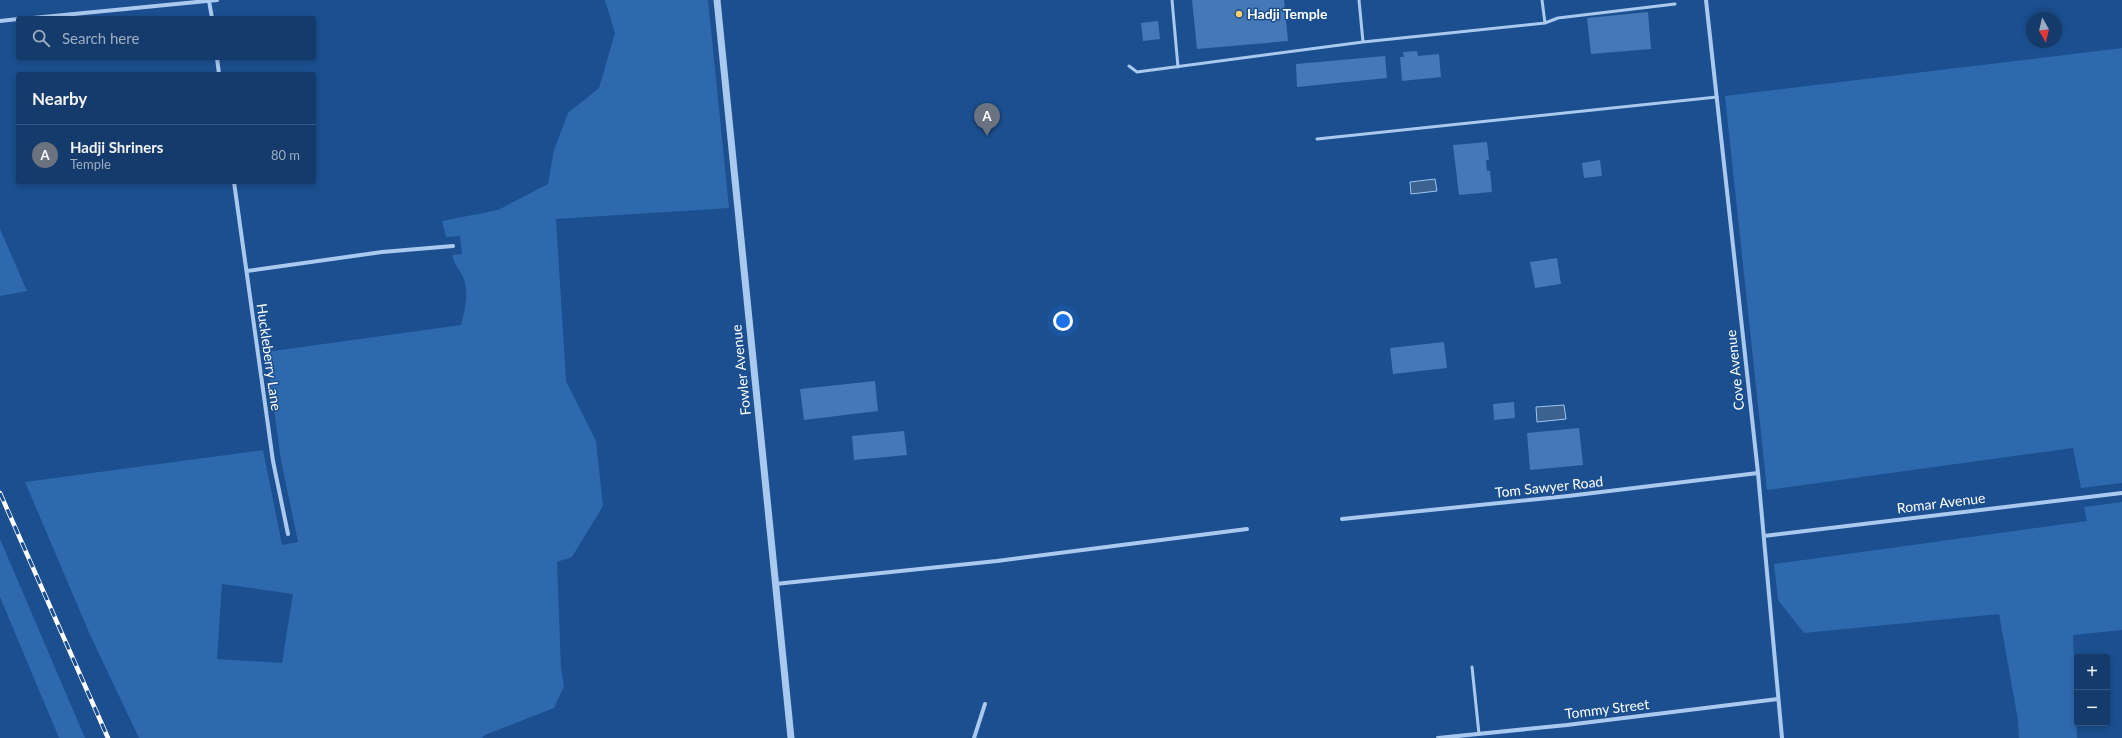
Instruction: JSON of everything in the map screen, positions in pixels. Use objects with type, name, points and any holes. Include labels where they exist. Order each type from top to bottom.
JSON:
[{"type":"street","points":[[54,16],[217,0]]},
{"type":"street","name":"Fowler Avenue","points":[[717,0],[791,738]]},
{"type":"street","name":"Cove Avenue","points":[[1706,0],[1758,473],[1782,738]]},
{"type":"street","points":[[209,1],[212,16]]},
{"type":"street","points":[[0,21],[16,19]]},
{"type":"street","points":[[217,60],[219,72]]},
{"type":"street","name":"Huckleberry Lane","points":[[234,184],[273,461],[288,534]]},
{"type":"street","points":[[247,271],[382,252],[452,246]]},
{"type":"street","name":"Tom Sawyer Road","points":[[1342,519],[1568,496],[1758,473]]},
{"type":"street","name":"Romar Avenue","points":[[1764,536],[2122,493]]},
{"type":"street","points":[[775,584],[997,561],[1247,529]]},
{"type":"street","name":"Tommy Street","points":[[1438,738],[1575,724],[1778,699]]},
{"type":"street","points":[[974,738],[985,704]]},
{"type":"lane","points":[[1172,0],[1178,67]]},
{"type":"lane","points":[[1359,0],[1363,42]]},
{"type":"lane","points":[[1542,0],[1545,23]]},
{"type":"lane","points":[[1129,66],[1137,72],[1363,42],[1545,23],[1558,18],[1675,4]]},
{"type":"lane","points":[[1317,139],[1717,97]]},
{"type":"lane","points":[[1472,667],[1479,734]]},
{"type":"shaded area","points":[[605,0],[708,0],[729,208],[556,219],[566,381],[596,441],[603,506],[572,557],[557,562],[561,668],[564,686],[554,708],[485,735],[482,738],[139,738],[91,637],[25,482],[263,450],[282,545],[298,542],[281,460],[266,352],[461,325],[465,307],[466,287],[452,255],[462,254],[460,236],[446,237],[442,221],[498,210],[548,184],[554,150],[568,113],[599,88],[615,33]],"holes":[[[222,584],[293,594],[282,663],[217,659]]]},
{"type":"shaded area","points":[[2122,48],[2122,483],[2081,488],[2073,448],[1767,490],[1725,96]]},
{"type":"shaded area","points":[[1435,179],[1437,191],[1411,194],[1410,182]]},
{"type":"shaded area","points":[[0,229],[27,291],[0,296]]},
{"type":"shaded area","points":[[1564,405],[1566,419],[1537,422],[1536,407]]},
{"type":"shaded area","points":[[2122,502],[2122,630],[2073,635],[2074,726],[2077,726],[2077,738],[2019,738],[2018,720],[1999,614],[1804,633],[1778,600],[1774,564],[2087,521],[2084,507]]},
{"type":"shaded area","points":[[0,539],[85,738],[59,738],[0,597]]},
{"type":"building","name":"Hadji Temple","points":[[1192,0],[1284,0],[1288,41],[1197,49]]},
{"type":"building","points":[[1648,12],[1651,49],[1591,54],[1587,18]]},
{"type":"building","points":[[1158,21],[1160,39],[1143,41],[1141,23]]},
{"type":"building","points":[[1417,51],[1418,56],[1439,54],[1441,77],[1402,81],[1400,57],[1404,57],[1403,52]]},
{"type":"building","points":[[1385,56],[1387,78],[1297,87],[1296,64]]},
{"type":"building","points":[[1487,142],[1489,160],[1486,160],[1487,171],[1490,171],[1492,192],[1459,195],[1453,145]]},
{"type":"building","points":[[1600,160],[1602,176],[1584,178],[1582,163]]},
{"type":"building","points":[[1557,258],[1561,284],[1535,288],[1530,262]]},
{"type":"building","points":[[1444,342],[1447,368],[1393,374],[1390,348]]},
{"type":"building","points":[[875,381],[878,411],[804,420],[800,389]]},
{"type":"building","points":[[1514,402],[1515,418],[1494,420],[1493,404]]},
{"type":"building","points":[[1579,428],[1583,465],[1530,470],[1527,433]]},
{"type":"building","points":[[904,431],[907,455],[854,460],[852,436]]},
{"type":"railway","points":[[0,493],[108,738]]},
{"type":"place","name":"Hadji Temple","points":[[1239,14]]},
{"type":"place","name":"Hadji Shriners","points":[[987,136]]}]
